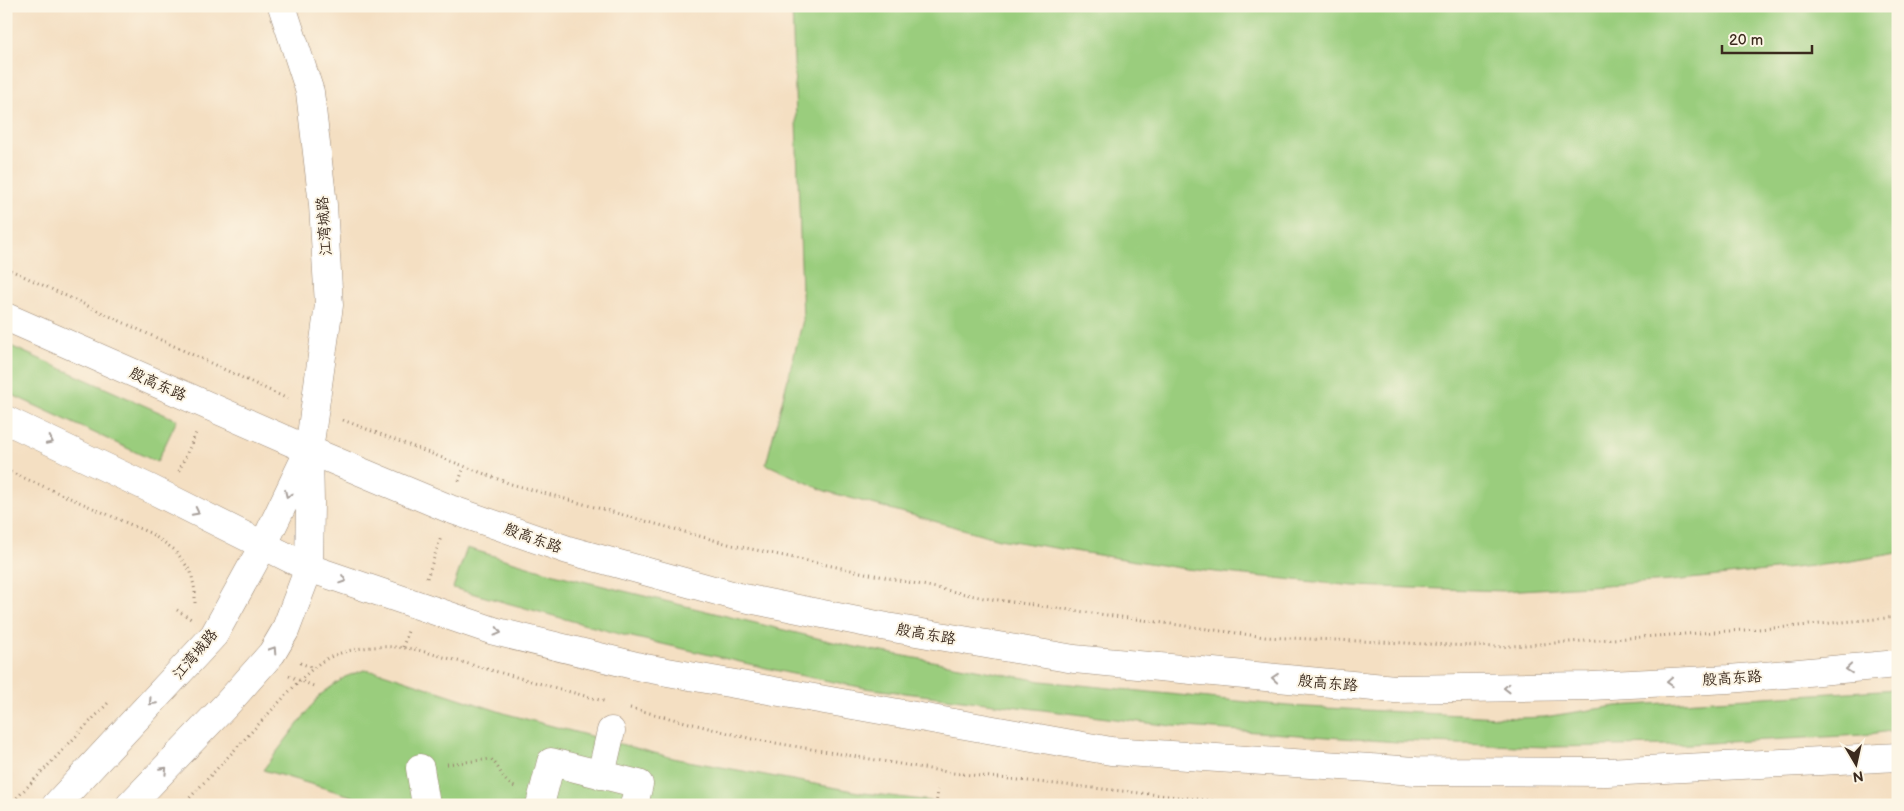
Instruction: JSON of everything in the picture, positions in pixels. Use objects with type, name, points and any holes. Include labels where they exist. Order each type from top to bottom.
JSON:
[{"type":"main road","name":"江湾城路","points":[[130,805],[226,705],[272,653],[285,631],[309,568],[310,503],[308,450],[329,305],[323,205],[310,92],[282,6]]},
{"type":"main road","name":"殷高东路","points":[[6,317],[308,450],[450,509],[568,550],[739,597],[887,627],[1074,659],[1395,689],[1591,686],[1710,680],[1898,664]]},
{"type":"main road","points":[[6,420],[309,568],[494,631],[645,668],[1111,751],[1416,771],[1607,772],[1898,757]]},
{"type":"main road","name":"江湾城路","points":[[56,805],[214,635],[263,546],[308,450]]},
{"type":"main road","points":[[601,775],[616,718]]},
{"type":"main road","points":[[541,800],[550,762],[639,784],[634,805]]},
{"type":"main road","points":[[420,768],[426,805]]},
{"type":"path","points":[[6,268],[271,392],[511,484],[732,545],[984,598],[1265,636],[1497,648],[1898,618]]},
{"type":"path","points":[[150,533],[208,406]]},
{"type":"path","points":[[403,647],[464,467]]},
{"type":"path","points":[[6,470],[150,533],[175,550],[191,572],[196,605],[190,618],[183,625]]},
{"type":"path","points":[[183,805],[300,680],[320,662],[346,650],[403,647],[611,703]]},
{"type":"path","points":[[10,805],[111,699]]},
{"type":"path","points":[[616,718],[943,771],[1253,805]]},
{"type":"path","points":[[420,768],[491,759],[499,765],[502,776],[508,784],[541,800]]},
{"type":"path","points":[[936,805],[938,790]]},
{"type":"path","points":[[1886,805],[1898,804]]},
{"type":"green space","points":[[792,6],[1898,6],[1898,553],[1840,563],[1671,581],[1504,591],[1354,586],[1186,569],[999,539],[825,491],[766,464],[803,320]]},
{"type":"green space","points":[[6,344],[177,420],[157,462],[6,392]]},
{"type":"green space","points":[[467,548],[558,575],[850,646],[1041,681],[1287,706],[1518,718],[1544,717],[1616,706],[1898,689],[1898,730],[1862,735],[1671,745],[1549,747],[1398,742],[1172,726],[865,688],[788,673],[619,634],[453,588]]},
{"type":"green space","points":[[364,670],[383,673],[507,714],[677,759],[864,793],[965,805],[382,805],[263,770],[320,695],[345,677]]}]
